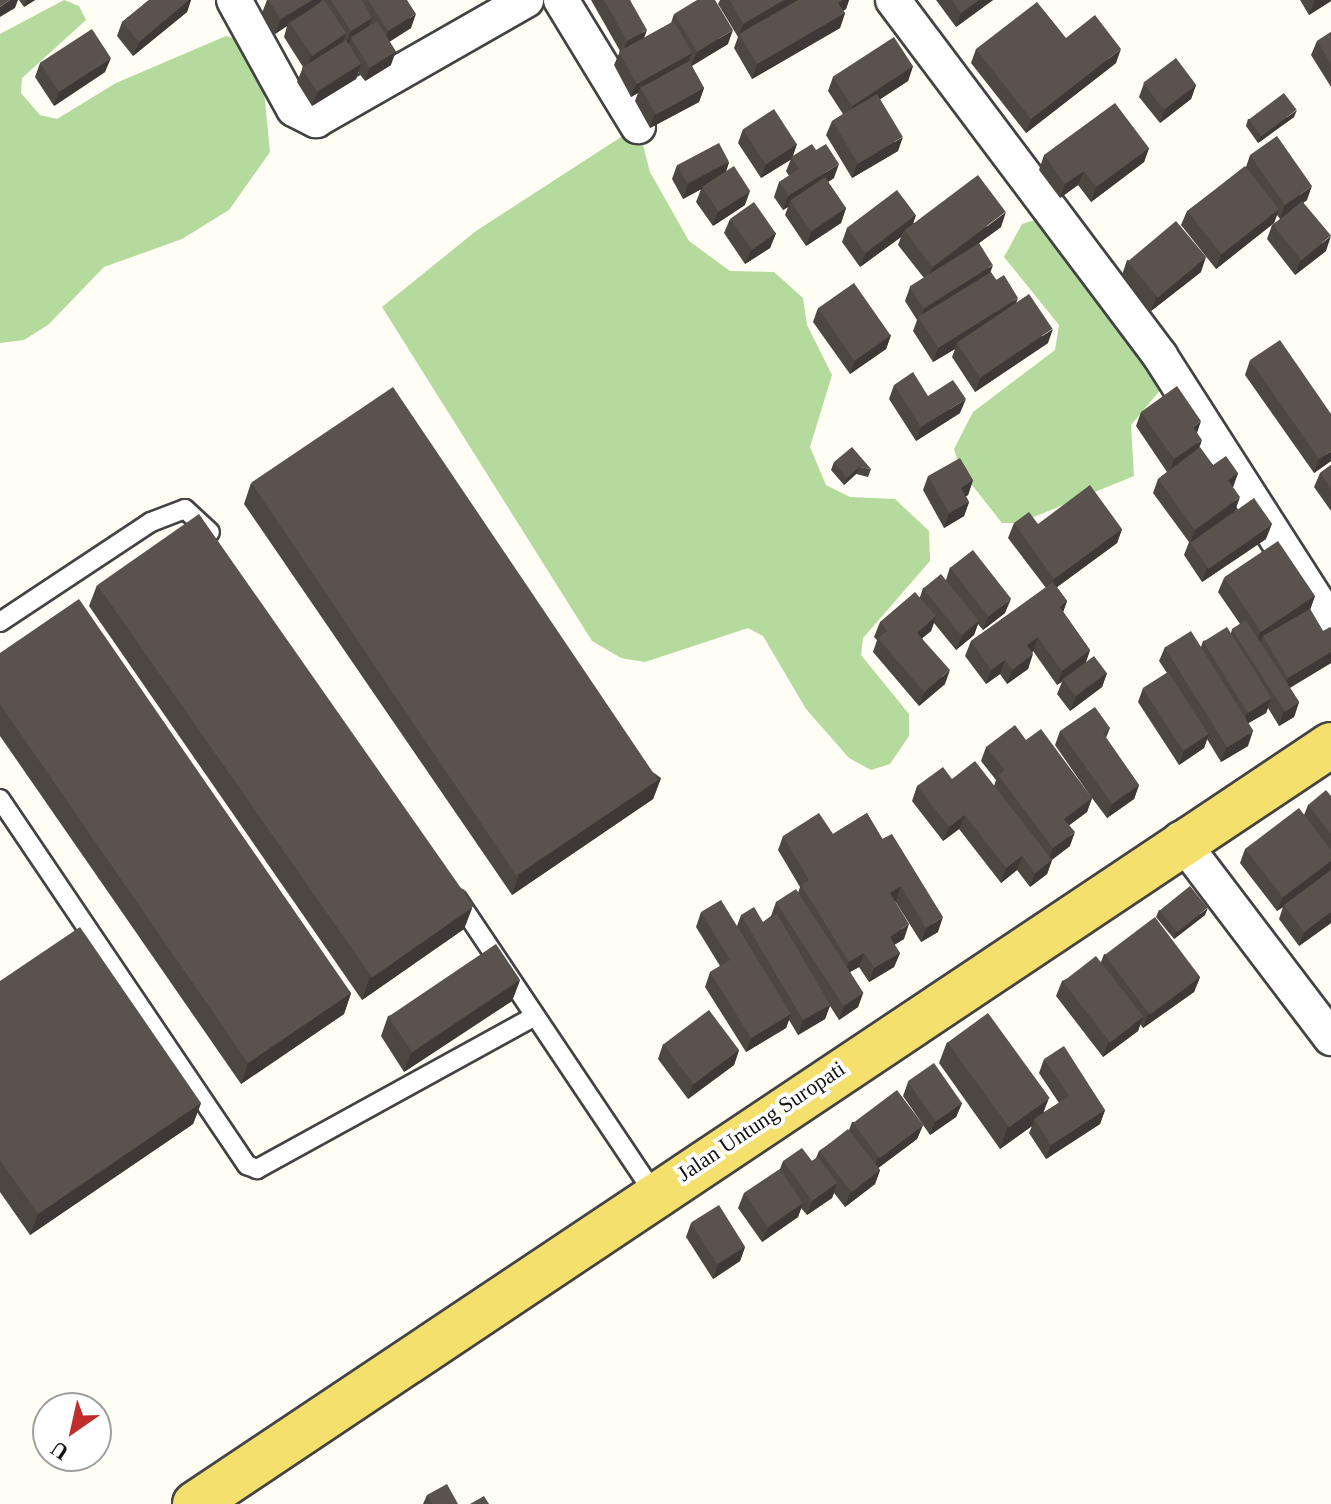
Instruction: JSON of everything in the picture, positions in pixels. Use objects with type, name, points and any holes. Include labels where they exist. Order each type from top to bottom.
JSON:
[{"type":"main road","name":"Jalan Untung Suropati","points":[[195,1504],[1180,839],[1331,745]]},
{"type":"street","points":[[234,0],[294,109],[316,120],[526,0]]},
{"type":"street","points":[[561,0],[638,126]]},
{"type":"street","points":[[893,0],[1160,356],[1331,623]]},
{"type":"street","points":[[1180,839],[1331,1038]]},
{"type":"lane","points":[[0,622],[151,522],[185,509],[223,552]]},
{"type":"lane","points":[[0,799],[247,1165],[257,1169],[535,1016]]},
{"type":"lane","points":[[446,883],[653,1192]]},
{"type":"green space","points":[[64,0],[79,6],[86,20],[22,78],[21,93],[40,115],[57,119],[116,83],[226,36],[239,40],[264,91],[270,152],[229,210],[182,239],[104,267],[48,325],[24,340],[0,343],[0,34]]},
{"type":"green space","points":[[638,126],[650,172],[689,241],[730,271],[774,272],[803,298],[807,325],[832,375],[810,447],[826,485],[850,497],[895,499],[929,531],[930,561],[863,638],[861,655],[909,714],[909,736],[890,764],[871,770],[849,758],[806,709],[763,636],[748,628],[645,662],[621,658],[592,641],[382,307],[476,231]]},
{"type":"green space","points":[[1054,214],[1162,388],[1131,425],[1134,476],[1019,523],[1002,523],[961,471],[954,449],[973,412],[1055,350],[1059,325],[1004,257],[1022,224]]},
{"type":"building","points":[[149,0],[189,0],[139,42],[122,22]]},
{"type":"building","points":[[268,0],[312,0],[281,19]]},
{"type":"building","points":[[324,0],[346,33],[312,56],[290,23]]},
{"type":"building","points":[[331,0],[362,0],[372,18],[351,31]]},
{"type":"building","points":[[368,0],[407,0],[416,14],[388,31]]},
{"type":"building","points":[[604,0],[630,0],[647,30],[627,41]]},
{"type":"building","points":[[697,0],[715,0],[733,30],[697,52],[674,14]]},
{"type":"building","points":[[730,0],[784,0],[743,24]]},
{"type":"building","points":[[798,0],[843,0],[838,3],[845,13],[757,64],[739,34]]},
{"type":"building","points":[[952,0],[979,0],[961,13]]},
{"type":"building","points":[[1037,2],[1066,38],[1095,15],[1121,49],[1031,119],[976,49]]},
{"type":"building","points":[[377,21],[396,52],[370,68],[351,37]]},
{"type":"building","points":[[674,21],[692,53],[637,84],[619,52]]},
{"type":"building","points":[[92,29],[111,58],[59,92],[40,63]]},
{"type":"building","points":[[1331,32],[1331,64],[1317,41]]},
{"type":"building","points":[[894,37],[913,66],[852,106],[833,77]]},
{"type":"building","points":[[346,40],[361,64],[317,91],[302,68]]},
{"type":"building","points":[[1176,58],[1196,85],[1164,110],[1143,83]]},
{"type":"building","points":[[689,61],[704,88],[656,115],[641,88]]},
{"type":"building","points":[[1284,93],[1297,110],[1261,136],[1249,119]]},
{"type":"building","points":[[877,94],[903,137],[858,164],[832,121]]},
{"type":"building","points":[[1115,103],[1149,148],[1096,187],[1084,171],[1065,184],[1044,155]]},
{"type":"building","points":[[774,109],[797,144],[766,164],[743,129]]},
{"type":"building","points":[[1277,136],[1312,186],[1285,205],[1250,155]]},
{"type":"building","points":[[719,143],[729,162],[687,184],[678,165]]},
{"type":"building","points":[[812,144],[816,150],[826,144],[839,164],[788,196],[779,182],[799,169],[791,157]]},
{"type":"building","points":[[734,166],[750,191],[718,212],[702,187]]},
{"type":"building","points":[[1245,166],[1279,209],[1221,254],[1187,211]]},
{"type":"building","points":[[978,175],[1006,212],[932,267],[905,230]]},
{"type":"building","points":[[825,177],[846,208],[811,231],[790,200]]},
{"type":"building","points":[[897,190],[916,215],[865,253],[847,228]]},
{"type":"building","points":[[1302,201],[1331,235],[1302,260],[1273,225]]},
{"type":"building","points":[[754,202],[776,233],[752,250],[730,219]]},
{"type":"building","points":[[1176,221],[1206,257],[1158,297],[1128,261]]},
{"type":"building","points":[[979,243],[993,265],[923,309],[909,286]]},
{"type":"building","points":[[991,272],[996,280],[1004,275],[1018,298],[938,348],[918,317]]},
{"type":"building","points":[[854,283],[891,335],[855,361],[818,308]]},
{"type":"building","points":[[1029,294],[1052,329],[980,377],[957,343]]},
{"type":"building","points":[[1280,340],[1331,414],[1331,451],[1319,459],[1250,360]]},
{"type":"building","points":[[913,372],[928,396],[953,380],[966,399],[921,427],[894,385]]},
{"type":"building","points":[[1177,386],[1201,421],[1193,427],[1202,440],[1174,459],[1141,412]]},
{"type":"building","points":[[393,387],[658,780],[516,876],[251,483]]},
{"type":"building","points":[[852,447],[871,469],[859,467],[847,478],[834,462]]},
{"type":"building","points":[[1200,447],[1213,465],[1226,456],[1238,473],[1228,480],[1240,497],[1195,530],[1158,479]]},
{"type":"building","points":[[960,458],[973,480],[961,488],[969,502],[949,513],[928,476]]},
{"type":"building","points":[[1331,465],[1331,489],[1320,473]]},
{"type":"building","points":[[1090,485],[1122,529],[1054,579],[1014,523],[1029,512],[1038,524]]},
{"type":"building","points":[[1254,498],[1272,524],[1208,569],[1190,543]]},
{"type":"building","points":[[199,514],[474,906],[372,977],[97,585]]},
{"type":"building","points":[[1278,541],[1315,596],[1261,632],[1224,577]]},
{"type":"building","points":[[973,550],[1011,599],[988,617],[950,568]]},
{"type":"building","points":[[941,574],[979,621],[961,635],[923,588]]},
{"type":"building","points":[[1053,582],[1067,601],[1060,607],[1090,650],[1062,671],[1038,637],[1027,645],[1033,654],[1012,670],[1005,660],[991,670],[971,641]]},
{"type":"building","points":[[915,592],[936,616],[917,633],[950,670],[924,692],[878,638],[887,631],[880,622]]},
{"type":"building","points":[[79,599],[351,993],[248,1063],[0,704],[0,653]]},
{"type":"building","points":[[1310,609],[1323,631],[1331,628],[1331,652],[1288,678],[1263,636]]},
{"type":"building","points":[[1246,620],[1299,702],[1285,711],[1232,629]]},
{"type":"building","points":[[1227,627],[1272,698],[1248,713],[1203,642]]},
{"type":"building","points":[[1191,631],[1254,731],[1227,747],[1165,647]]},
{"type":"building","points":[[1094,656],[1107,673],[1075,696],[1063,679]]},
{"type":"building","points":[[1168,672],[1208,734],[1183,750],[1143,688]]},
{"type":"building","points":[[1095,707],[1110,728],[1103,733],[1139,785],[1112,804],[1060,731]]},
{"type":"building","points":[[1015,725],[1026,740],[1041,729],[1092,798],[1064,819],[1075,832],[1053,848],[998,775],[1005,770],[986,747]]},
{"type":"building","points":[[975,761],[1052,860],[1035,873],[1022,856],[1006,868],[965,815],[949,827],[917,786],[943,767],[952,779]]},
{"type":"building","points":[[1326,790],[1331,796],[1331,834],[1308,805]]},
{"type":"building","points":[[1299,808],[1331,850],[1331,861],[1283,897],[1245,849]]},
{"type":"building","points":[[819,813],[833,834],[867,813],[882,839],[892,834],[943,917],[926,928],[901,886],[890,893],[909,924],[890,937],[900,953],[874,968],[864,953],[849,962],[801,885],[809,880],[783,836]]},
{"type":"building","points":[[1331,870],[1331,912],[1304,932],[1284,905]]},
{"type":"building","points":[[1190,886],[1208,908],[1177,932],[1160,911]]},
{"type":"building","points":[[796,889],[864,993],[843,1006],[776,902]]},
{"type":"building","points":[[721,900],[791,1014],[751,1038],[710,972],[730,960],[701,912]]},
{"type":"building","points":[[754,907],[763,922],[777,914],[830,1005],[803,1020],[741,915]]},
{"type":"building","points":[[1155,917],[1200,977],[1150,1015],[1105,955]]},
{"type":"building","points":[[80,927],[201,1103],[38,1214],[0,1160],[0,981]]},
{"type":"building","points":[[496,944],[520,980],[412,1052],[388,1017]]},
{"type":"building","points":[[1096,956],[1143,1017],[1110,1043],[1063,982]]},
{"type":"building","points":[[709,1010],[739,1050],[694,1084],[663,1044]]},
{"type":"building","points":[[988,1013],[1050,1098],[1009,1127],[948,1042]]},
{"type":"building","points":[[1064,1046],[1105,1110],[1051,1145],[1034,1119],[1069,1096],[1044,1059]]},
{"type":"building","points":[[934,1063],[962,1103],[936,1121],[908,1081]]},
{"type":"building","points":[[897,1090],[923,1125],[880,1158],[853,1123]]},
{"type":"building","points":[[848,1129],[880,1170],[852,1192],[820,1151]]},
{"type":"building","points":[[802,1148],[812,1161],[818,1157],[837,1183],[812,1201],[783,1161]]},
{"type":"building","points":[[780,1169],[803,1203],[767,1227],[744,1193]]},
{"type":"building","points":[[719,1205],[745,1247],[717,1264],[691,1222]]},
{"type":"building","points":[[447,1484],[458,1504],[432,1504],[427,1495]]},
{"type":"building","points":[[484,1496],[489,1504],[470,1504]]}]
